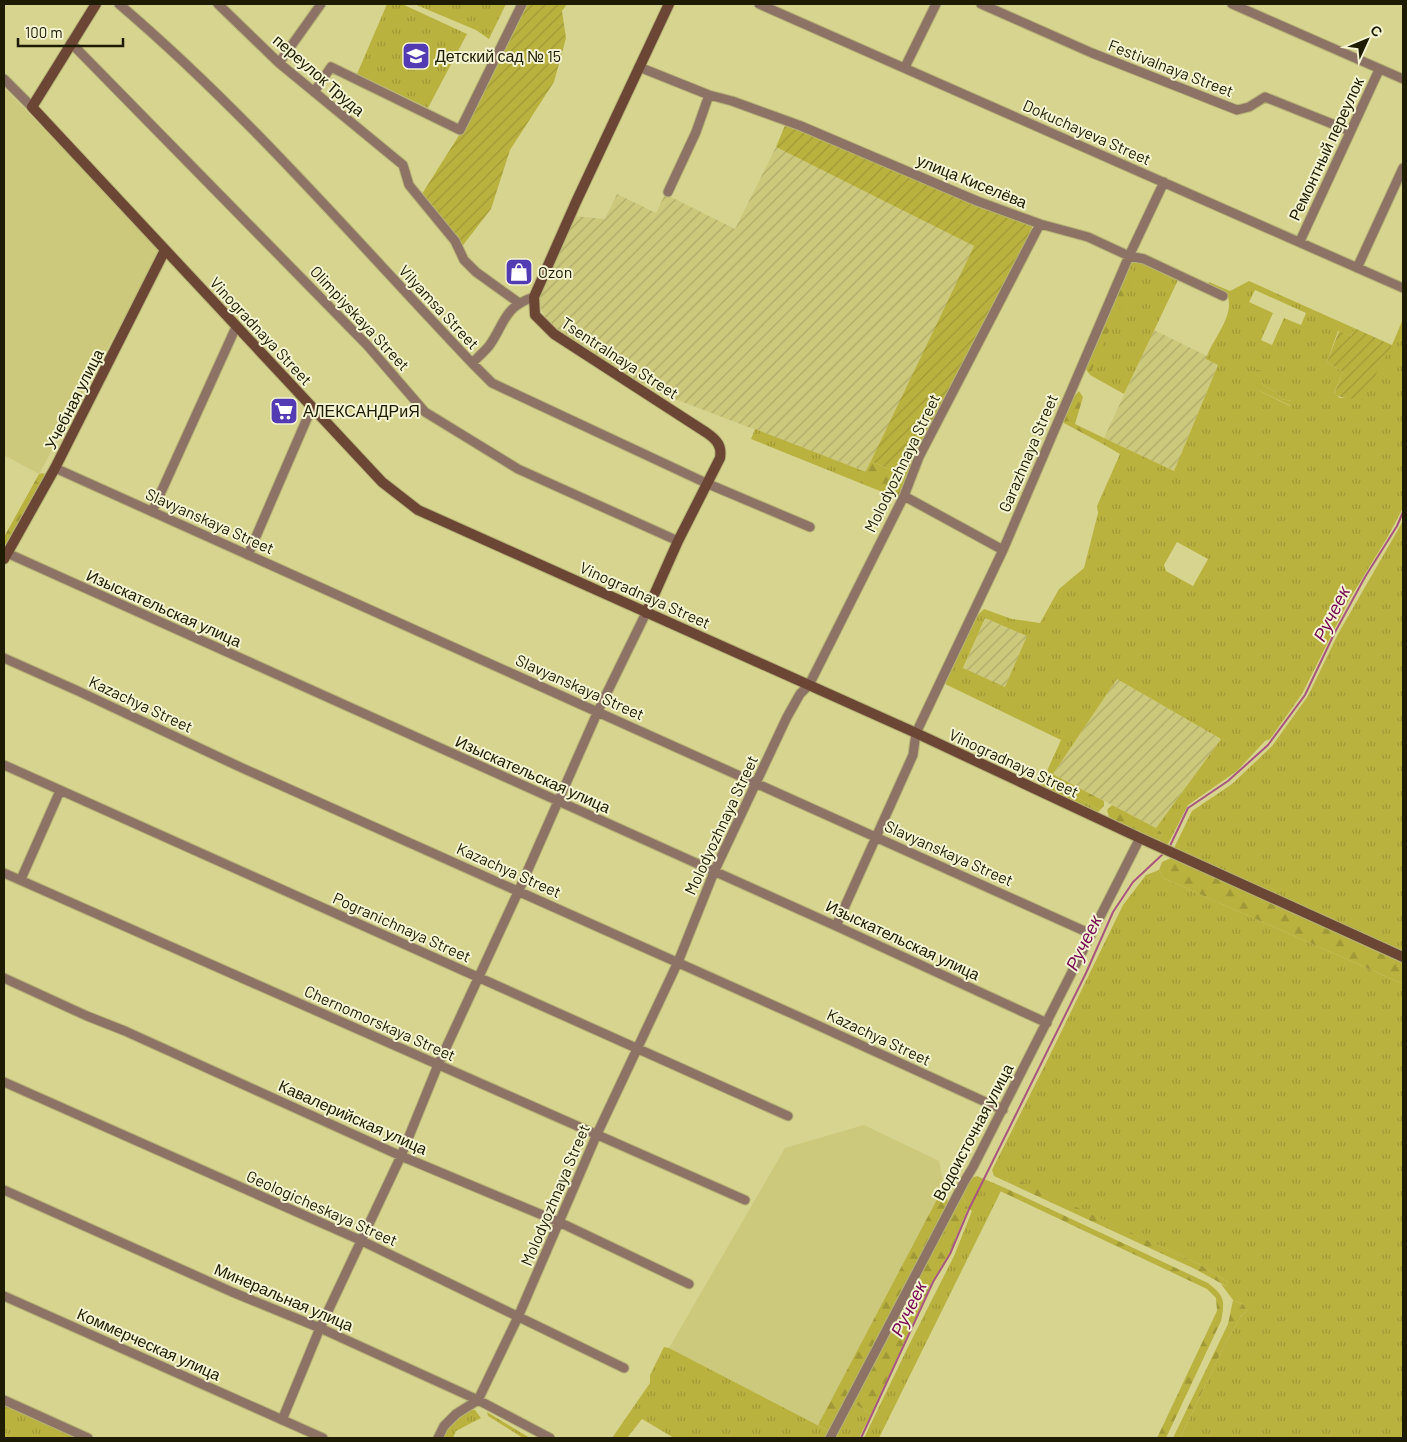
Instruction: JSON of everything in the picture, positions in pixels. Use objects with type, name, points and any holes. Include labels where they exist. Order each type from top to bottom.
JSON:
[{"type":"street","points":[[32,107],[96,4]]},
{"type":"street","name":"Vilyamsa Street","points":[[120,4],[213,91],[303,183],[492,383],[706,482],[810,527]]},
{"type":"street","points":[[279,63],[321,4]]},
{"type":"street","points":[[314,92],[331,67],[460,130],[522,4]]},
{"type":"street","points":[[472,363],[489,346],[502,321],[519,303],[534,297],[669,4]]},
{"type":"street","name":"Dokuchayeva Street","points":[[759,4],[1403,288]]},
{"type":"street","points":[[905,67],[936,4]]},
{"type":"street","name":"Festivalnaya Street","points":[[981,4],[1092,53],[1236,110],[1249,107],[1266,97],[1350,131]]},
{"type":"street","points":[[1232,4],[1403,79]]},
{"type":"street","name":"переулок Труда","points":[[221,5],[279,63],[403,166],[409,185],[455,242],[464,260],[476,272],[519,303]]},
{"type":"street","name":"Olimpiyskaya Street","points":[[71,44],[367,345],[425,412],[518,469],[678,541]]},
{"type":"street","name":"улица Киселёва","points":[[639,67],[709,95],[786,120],[977,202],[1040,224],[1088,237],[1128,256],[1144,258],[1223,296]]},
{"type":"street","name":"Ремонтный переулок","points":[[1300,242],[1379,70]]},
{"type":"street","name":"Vinogradnaya Street","points":[[4,79],[382,482],[418,510],[916,733],[1140,838],[1403,957]]},
{"type":"street","points":[[668,192],[696,132],[709,95]]},
{"type":"street","points":[[1357,268],[1403,168]]},
{"type":"street","name":"Garazhnaya Street","points":[[836,926],[913,755],[916,733],[1003,550],[1128,256],[1164,182]]},
{"type":"street","name":"Molodyozhnaya Street","points":[[478,1400],[518,1317],[597,1134],[678,962],[714,872],[787,717],[800,694],[809,685],[904,496],[919,457],[1040,224]]},
{"type":"street","name":"Учебная улица","points":[[5,556],[55,468],[165,250]]},
{"type":"street","name":"Tsentralnaya Street","points":[[534,297],[535,316],[554,334],[714,438],[719,445],[721,451],[720,458],[706,482],[646,613]]},
{"type":"street","points":[[152,512],[236,326]]},
{"type":"street","points":[[248,555],[312,407]]},
{"type":"street","name":"Slavyanskaya Street","points":[[55,468],[1092,934]]},
{"type":"street","points":[[904,496],[1003,550]]},
{"type":"street","name":"Изыскательская улица","points":[[5,556],[558,801],[1047,1023]]},
{"type":"street","points":[[282,1420],[320,1328],[400,1156],[438,1065],[519,890],[598,711],[646,613]]},
{"type":"street","name":"Kazachya Street","points":[[4,658],[240,767],[519,890],[1003,1110]]},
{"type":"street","name":"Pogranichnaya Street","points":[[4,765],[788,1116]]},
{"type":"street","points":[[21,879],[60,790]]},
{"type":"street","name":"Водоисточная улица","points":[[830,1438],[1003,1110],[1140,838]]},
{"type":"street","name":"Chernomorskaya Street","points":[[4,873],[745,1200]]},
{"type":"street","name":"Кавалерийская улица","points":[[4,978],[400,1156],[559,1222],[689,1284]]},
{"type":"street","name":"Geologicheskaya Street","points":[[4,1082],[360,1240],[624,1368]]},
{"type":"street","name":"Минеральная улица","points":[[4,1190],[232,1292],[320,1328],[478,1400],[550,1438]]},
{"type":"street","name":"Коммерческая улица","points":[[4,1296],[323,1438]]},
{"type":"street","points":[[4,1400],[88,1438]]},
{"type":"street","points":[[438,1438],[444,1426],[456,1414],[478,1400]]},
{"type":"shaded area","points":[[4,88],[101,187],[160,252],[39,474],[4,455]]},
{"type":"shaded area","points":[[776,147],[974,246],[866,472],[659,393],[625,374],[557,330],[546,319],[541,308],[540,297],[573,216],[605,219],[617,194],[656,213],[665,194],[735,229]]},
{"type":"shaded area","points":[[1154,330],[1207,356],[1207,359],[1218,365],[1174,471],[1104,438]]},
{"type":"shaded area","points":[[985,618],[1028,636],[1005,687],[963,669]]},
{"type":"shaded area","points":[[1117,679],[1221,739],[1156,828],[1053,774]]},
{"type":"shaded area","points":[[864,1125],[939,1161],[944,1186],[818,1425],[669,1348],[785,1148]]},
{"type":"green space","points":[[387,4],[402,4],[467,34],[428,108],[357,74]]},
{"type":"green space","points":[[414,4],[506,4],[489,39],[476,30]]},
{"type":"green space","points":[[524,4],[567,4],[562,11],[566,38],[554,82],[510,150],[491,209],[460,249],[420,197],[463,129]]},
{"type":"green space","points":[[786,123],[1032,226],[1032,234],[906,477],[871,461],[974,246],[776,147]]},
{"type":"green space","points":[[1134,261],[1145,262],[1178,280],[1124,394],[1090,375],[1128,266]]},
{"type":"green space","points":[[1128,266],[1134,272],[1090,375],[1085,368]]},
{"type":"green space","points":[[1249,281],[1354,328],[1351,336],[1338,331],[1327,362],[1343,372],[1334,393],[1340,398],[1350,397],[1392,345],[1403,319],[1403,508],[1349,600],[1302,694],[1270,739],[1265,741],[1237,771],[1188,805],[1167,846],[1157,841],[1163,834],[1156,828],[1221,739],[1117,679],[1053,774],[1047,771],[1061,740],[945,684],[977,616],[984,609],[1012,619],[1040,623],[1059,589],[1084,568],[1098,513],[1097,506],[1120,454],[1101,443],[1104,438],[1174,471],[1218,365],[1206,359],[1228,312],[1228,296],[1208,286],[1209,282],[1230,291]],"holes":[[[1255,290],[1306,313],[1301,325],[1284,318],[1272,345],[1261,340],[1273,313],[1249,302]],[[1261,379],[1263,385],[1276,392],[1281,399],[1291,401],[1290,406],[1256,389]],[[1177,542],[1208,559],[1193,586],[1166,571],[1164,565]],[[985,618],[1027,636],[1005,687],[963,668]]]},
{"type":"green space","points":[[1354,328],[1392,345],[1362,400],[1344,398],[1334,394],[1343,372],[1327,362],[1339,331],[1351,336]]},
{"type":"green space","points":[[1256,370],[1262,371],[1263,385],[1276,392],[1281,399],[1291,401],[1291,406],[1256,389],[1253,379]]},
{"type":"green space","points":[[1079,391],[1083,397],[1075,424],[1104,438],[1101,443],[1062,422],[1070,401]]},
{"type":"green space","points":[[755,429],[866,472],[860,483],[751,439]]},
{"type":"green space","points":[[871,461],[906,477],[900,499],[860,483]]},
{"type":"green space","points":[[39,474],[47,475],[4,551],[4,537]]},
{"type":"green space","points":[[1403,521],[1403,953],[1174,848],[1192,811],[1232,784],[1272,746],[1308,696],[1338,634]]},
{"type":"green space","points":[[1047,771],[1104,801],[1104,806],[1100,810],[1043,779]]},
{"type":"green space","points":[[1043,779],[1100,810],[1098,812],[1039,786]]},
{"type":"green space","points":[[1112,805],[1156,828],[1163,834],[1157,841],[1109,817],[1107,810]]},
{"type":"green space","points":[[1171,858],[1403,963],[1403,984],[1163,878],[1159,870],[1162,862]]},
{"type":"green space","points":[[1159,870],[1163,878],[1403,984],[1403,1438],[1180,1438],[1226,1342],[1241,1316],[1247,1311],[1244,1305],[1233,1300],[1221,1284],[1226,1286],[1228,1282],[1199,1264],[1009,1177],[1007,1182],[994,1176],[992,1170],[1123,905],[1146,875]]},
{"type":"green space","points":[[977,1176],[1003,1187],[879,1438],[864,1438],[954,1256],[972,1211],[968,1208],[961,1193],[969,1179]]},
{"type":"green space","points":[[1009,1176],[1199,1264],[1228,1282],[1226,1286],[1195,1269],[1007,1182]]},
{"type":"green space","points":[[944,1186],[948,1202],[829,1431],[818,1425]]},
{"type":"green space","points":[[1003,1187],[1208,1283],[1221,1295],[1223,1308],[1221,1321],[1166,1438],[1157,1438],[1217,1311],[1216,1298],[1207,1289],[1000,1191]]},
{"type":"green space","points":[[961,1193],[968,1208],[949,1254],[932,1282],[871,1414],[853,1403]]},
{"type":"green space","points":[[1233,1300],[1244,1305],[1247,1311],[1241,1316],[1226,1342],[1180,1438],[1173,1438],[1228,1324]]},
{"type":"green space","points":[[664,1347],[829,1431],[825,1438],[674,1438],[642,1419],[627,1438],[612,1438],[650,1383],[650,1375]]},
{"type":"green space","points":[[853,1403],[871,1414],[859,1438],[835,1438]]},
{"type":"green space","points":[[4,1404],[81,1438],[4,1438]]},
{"type":"green space","points":[[468,1408],[475,1410],[481,1418],[456,1431],[453,1438],[441,1438],[447,1427]]},
{"type":"green space","points":[[487,1412],[530,1438],[523,1438],[488,1416]]},
{"type":"waterway","name":"Ручеек","points":[[1169,848],[1188,808],[1228,781],[1268,745],[1305,695],[1334,634],[1365,577],[1397,526],[1403,512]]},
{"type":"waterway","name":"Ручеек","points":[[861,1438],[933,1282],[950,1254],[969,1209],[1086,973],[1113,912],[1133,882],[1164,853]]},
{"type":"place","name":"Детский сад № 15","points":[[416,56]]},
{"type":"place","name":"Ozon","points":[[519,272]]},
{"type":"place","name":"АЛЕКСАНДРиЯ","points":[[284,411]]}]
